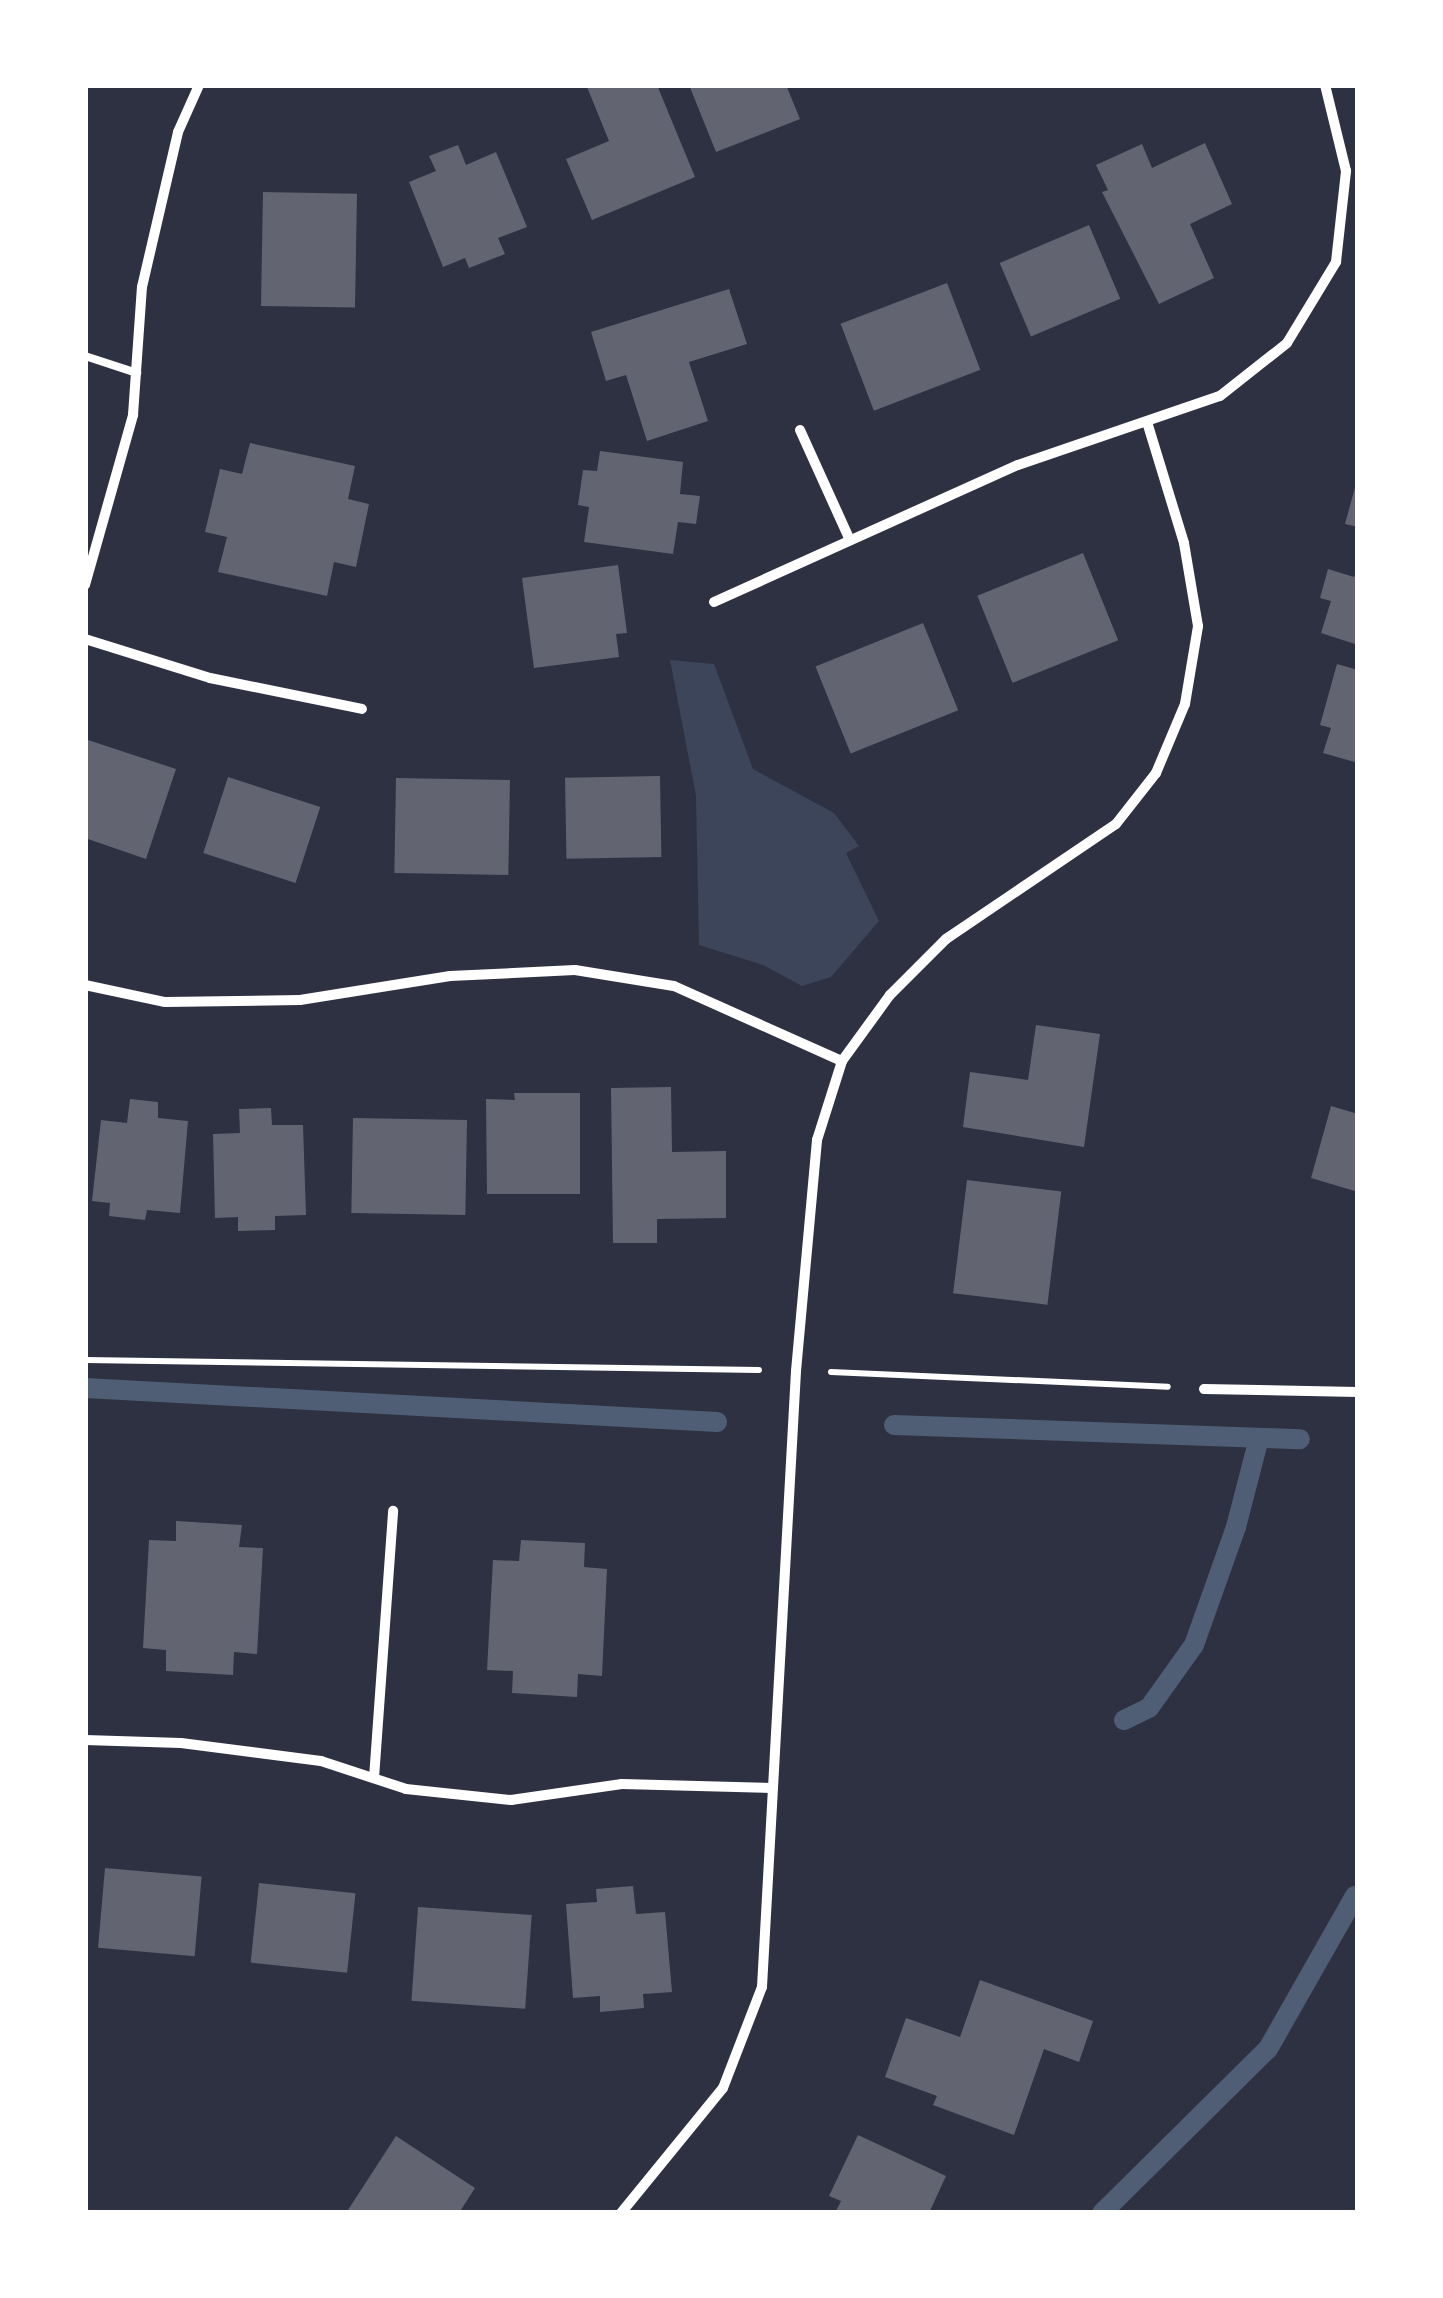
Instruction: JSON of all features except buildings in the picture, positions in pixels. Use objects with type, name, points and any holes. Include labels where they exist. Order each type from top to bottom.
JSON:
[{"type":"street","points":[[85,585],[133,415],[142,287],[178,132],[199,85]]},
{"type":"street","points":[[714,602],[1018,465],[1220,396],[1286,343],[1336,262],[1352,170],[1326,85]]},
{"type":"street","points":[[621,2213],[724,2088],[762,1987],[796,1371],[817,1140],[842,1062],[890,996],[946,939],[1116,824],[1156,773],[1186,704],[1198,626],[1184,542],[1147,422]]},
{"type":"street","points":[[800,430],[850,540]]},
{"type":"street","points":[[85,639],[210,678],[362,709]]},
{"type":"street","points":[[85,985],[165,1002],[300,1000],[450,976],[575,970],[674,986],[842,1062]]},
{"type":"street","points":[[1204,1389],[1358,1392]]},
{"type":"street","points":[[374,1778],[393,1511]]},
{"type":"street","points":[[85,1740],[268,1754],[406,1789],[511,1800],[622,1784],[773,1788]]},
{"type":"lane","points":[[85,356],[136,373]]},
{"type":"path","points":[[85,1360],[796,1371],[1204,1389]]},
{"type":"shaded area","points":[[670,660],[714,664],[753,769],[834,813],[859,846],[846,853],[879,921],[831,977],[802,986],[763,965],[699,945],[696,796]]},
{"type":"waterway","points":[[85,1388],[717,1422]]},
{"type":"waterway","points":[[894,1425],[1300,1439]]},
{"type":"waterway","points":[[1124,1720],[1149,1708],[1194,1645],[1236,1527],[1259,1438]]},
{"type":"waterway","points":[[1102,2213],[1268,2049],[1355,1896]]}]
